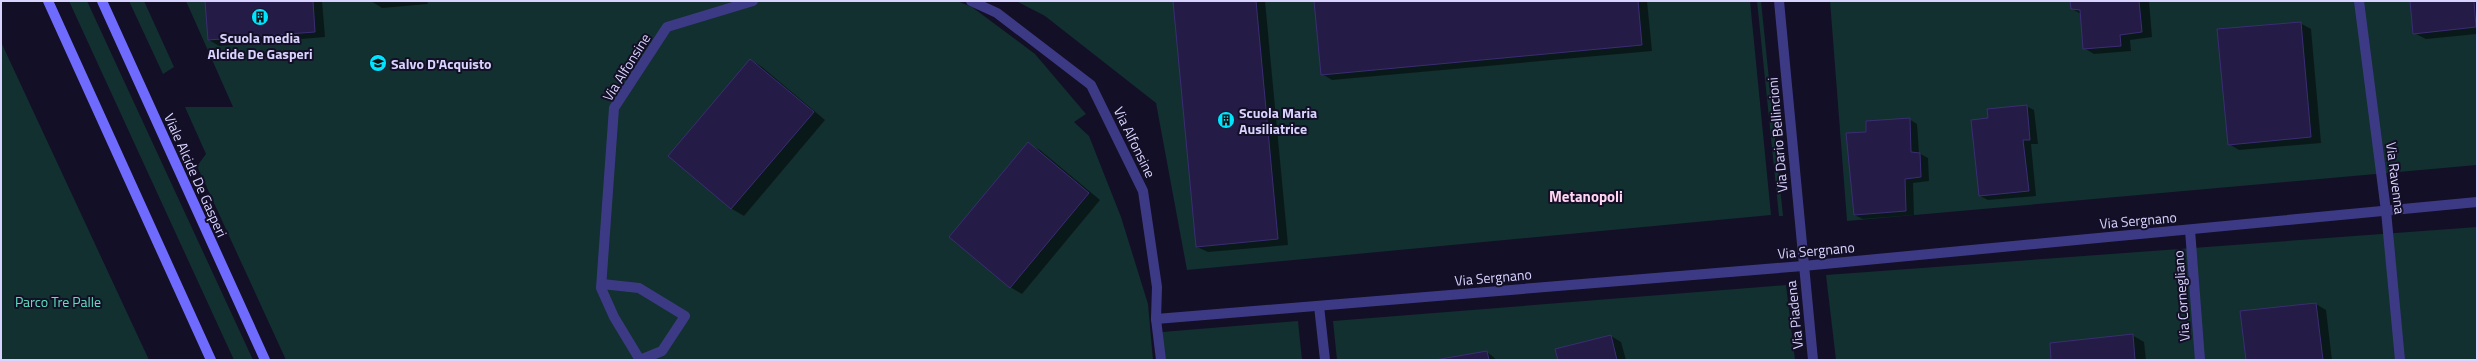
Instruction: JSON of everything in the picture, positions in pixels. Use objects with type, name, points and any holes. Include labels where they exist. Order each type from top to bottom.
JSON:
[{"type":"street","points":[[48,1],[211,360]]},
{"type":"street","name":"Viale Alcide De Gasperi","points":[[102,1],[265,360]]},
{"type":"street","name":"Via Alfonsine","points":[[602,284],[639,288],[685,316],[662,351],[640,360],[614,317],[601,288],[614,108],[667,27],[753,1]]},
{"type":"street","name":"Via Alfonsine","points":[[971,1],[997,13],[1091,85],[1143,191],[1157,287],[1156,319],[1161,360]]},
{"type":"street","name":"Via Dario Bellincioni","points":[[1779,1],[1803,266]]},
{"type":"street","name":"Via Ravenna","points":[[2359,1],[2386,211],[2400,360]]},
{"type":"street","name":"Via Sergnano","points":[[1156,319],[1803,266],[2477,202]]},
{"type":"street","name":"Via Cornegliano","points":[[2190,230],[2200,360]]},
{"type":"street","name":"Via Piadena","points":[[1803,266],[1813,360]]},
{"type":"street","points":[[1319,306],[1325,360]]},
{"type":"green space","points":[[69,1],[87,1],[253,360],[234,360]]},
{"type":"green space","points":[[129,1],[144,1],[174,67],[163,74]]},
{"type":"green space","points":[[186,1],[957,1],[972,7],[1035,54],[1086,114],[1074,122],[1089,136],[1121,217],[1148,304],[1153,360],[286,360],[197,166],[206,154],[185,107],[233,107]]},
{"type":"green space","points":[[1016,1],[1750,1],[1771,215],[1187,270],[1156,103],[1045,16]]},
{"type":"green space","points":[[1757,1],[1761,1],[1783,216],[1779,216]]},
{"type":"green space","points":[[1830,1],[2477,1],[2477,165],[1847,221]]},
{"type":"green space","name":"Parco Tre Palle","points":[[1,42],[149,360],[1,360]]},
{"type":"green space","points":[[2477,227],[2477,360],[1836,360],[1826,275]]},
{"type":"green space","points":[[1786,285],[1795,360],[1337,360],[1333,321]]},
{"type":"green space","points":[[1298,321],[1302,360],[1165,360],[1162,332]]},
{"type":"building","name":"Scuola media Alcide De Gasperi","points":[[205,1],[313,1],[315,32],[208,40]]},
{"type":"building","name":"Scuola Maria Ausiliatrice","points":[[1173,1],[1256,1],[1278,239],[1196,247]]},
{"type":"building","name":"Scuola Maria Ausiliatrice","points":[[1314,1],[1638,1],[1642,45],[1321,75]]},
{"type":"building","points":[[2070,1],[2139,1],[2142,32],[2120,35],[2121,46],[2083,49],[2080,10],[2071,9]]},
{"type":"building","points":[[2410,1],[2474,1],[2476,27],[2413,34]]},
{"type":"building","points":[[2301,22],[2311,137],[2228,145],[2217,29]]},
{"type":"building","points":[[750,59],[814,112],[731,209],[668,156]]},
{"type":"building","points":[[2027,105],[2030,140],[2023,140],[2029,191],[1979,196],[1971,120],[1988,118],[1987,109]]},
{"type":"building","points":[[1910,118],[1911,152],[1920,153],[1921,177],[1905,179],[1906,211],[1854,215],[1846,133],[1866,132],[1866,121]]},
{"type":"building","points":[[1028,142],[1089,193],[1010,288],[949,237]]},
{"type":"building","points":[[2316,303],[2323,360],[2246,360],[2240,311]]},
{"type":"building","points":[[2133,334],[2135,360],[2051,360],[2050,343]]},
{"type":"building","points":[[1611,335],[1617,360],[1558,360],[1555,349]]},
{"type":"building","points":[[1487,351],[1489,360],[1435,360]]},
{"type":"place","name":"Scuola media Alcide De Gasperi","points":[[260,17]]},
{"type":"place","name":"Salvo D'Acquisto","points":[[378,63]]},
{"type":"place","name":"Scuola Maria Ausiliatrice","points":[[1226,120]]},
{"type":"district","name":"Metanopoli","points":[[1586,196]]}]
